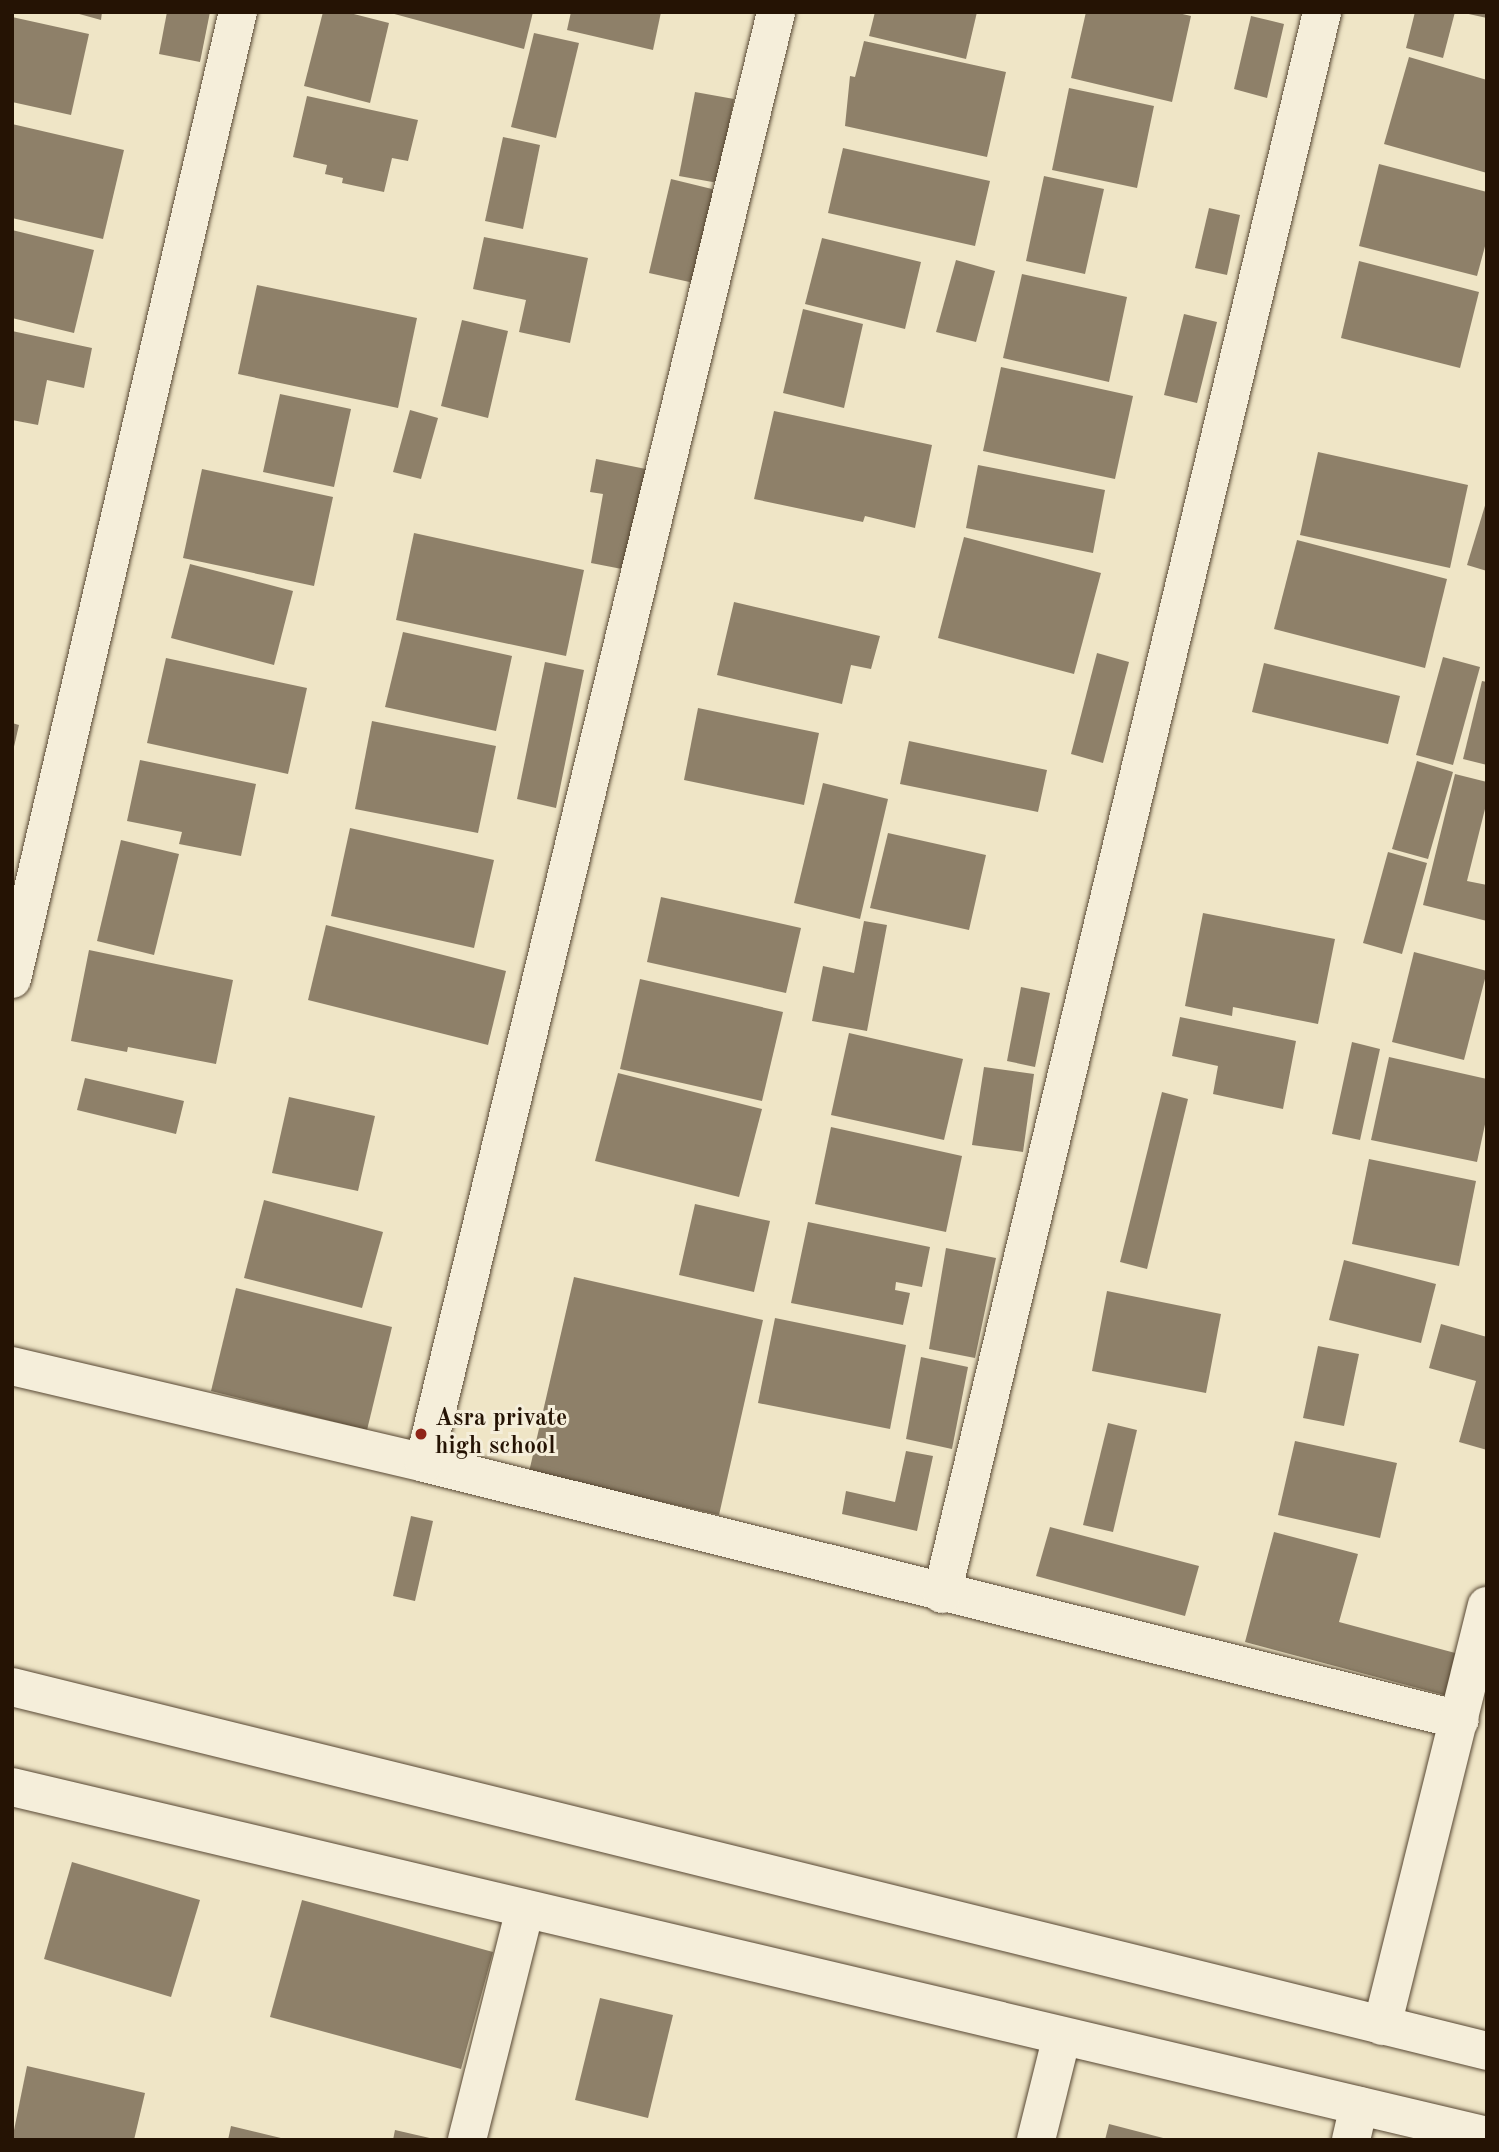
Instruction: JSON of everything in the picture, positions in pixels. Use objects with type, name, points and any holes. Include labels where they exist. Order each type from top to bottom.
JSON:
[{"type":"street","points":[[12,979],[237,12]]},
{"type":"street","points":[[424,1463],[776,12]]},
{"type":"street","points":[[942,1594],[1322,12]]},
{"type":"street","points":[[12,1366],[424,1463],[942,1594],[1460,1720]]},
{"type":"street","points":[[1382,2026],[1487,1606]]},
{"type":"street","points":[[12,1687],[1487,2051]]},
{"type":"street","points":[[12,1787],[1062,2036],[1355,2123],[1487,2136]]},
{"type":"street","points":[[467,2140],[525,1909]]},
{"type":"street","points":[[1036,2140],[1062,2036]]},
{"type":"building","points":[[72,12],[102,12],[101,20]]},
{"type":"building","points":[[167,12],[210,12],[200,62],[159,54]]},
{"type":"building","points":[[323,12],[346,12],[389,23],[370,103],[304,86]]},
{"type":"building","points":[[387,12],[533,12],[524,49]]},
{"type":"building","points":[[571,12],[661,12],[653,50],[567,30]]},
{"type":"building","points":[[875,12],[977,12],[966,59],[869,36]]},
{"type":"building","points":[[1086,12],[1174,12],[1191,16],[1172,102],[1071,78]]},
{"type":"building","points":[[1415,12],[1455,12],[1443,58],[1406,48]]},
{"type":"building","points":[[1487,12],[1487,18],[1464,13]]},
{"type":"building","points":[[1251,16],[1284,24],[1267,98],[1234,89]]},
{"type":"building","points":[[12,17],[89,34],[71,115],[12,102]]},
{"type":"building","points":[[534,33],[579,43],[556,138],[511,127]]},
{"type":"building","points":[[864,41],[1006,72],[987,157],[845,126],[850,76],[855,77]]},
{"type":"building","points":[[1409,57],[1487,80],[1487,173],[1384,144]]},
{"type":"building","points":[[1069,88],[1154,106],[1137,188],[1052,170]]},
{"type":"building","points":[[695,92],[734,99],[718,183],[679,176]]},
{"type":"building","points":[[307,96],[418,120],[408,161],[392,158],[384,192],[342,183],[343,178],[325,174],[327,165],[293,157]]},
{"type":"building","points":[[12,124],[124,150],[103,239],[12,218]]},
{"type":"building","points":[[503,137],[540,145],[523,229],[485,221]]},
{"type":"building","points":[[843,148],[990,181],[975,246],[828,213]]},
{"type":"building","points":[[1379,164],[1487,192],[1487,239],[1477,276],[1359,246]]},
{"type":"building","points":[[1044,176],[1104,189],[1085,274],[1026,261]]},
{"type":"building","points":[[671,179],[716,190],[694,283],[649,273]]},
{"type":"building","points":[[1209,208],[1240,215],[1227,275],[1195,268]]},
{"type":"building","points":[[12,230],[94,250],[74,333],[12,318]]},
{"type":"building","points":[[484,237],[588,258],[570,343],[519,332],[526,300],[473,289]]},
{"type":"building","points":[[822,238],[921,262],[905,329],[805,304]]},
{"type":"building","points":[[956,260],[995,271],[976,342],[936,332]]},
{"type":"building","points":[[1359,261],[1479,292],[1460,368],[1341,338]]},
{"type":"building","points":[[1022,274],[1127,297],[1109,382],[1003,358]]},
{"type":"building","points":[[257,285],[417,318],[398,408],[238,374]]},
{"type":"building","points":[[803,309],[863,324],[844,408],[783,393]]},
{"type":"building","points":[[1184,314],[1217,322],[1197,403],[1164,395]]},
{"type":"building","points":[[462,320],[508,331],[488,418],[441,406]]},
{"type":"building","points":[[12,331],[92,348],[84,388],[47,380],[38,425],[12,420]]},
{"type":"building","points":[[1001,367],[1133,396],[1115,479],[983,451]]},
{"type":"building","points":[[280,394],[351,409],[334,487],[263,472]]},
{"type":"building","points":[[410,410],[438,418],[421,479],[393,472]]},
{"type":"building","points":[[774,411],[932,445],[915,528],[865,516],[863,522],[754,499]]},
{"type":"building","points":[[1318,452],[1468,485],[1450,568],[1300,535]]},
{"type":"building","points":[[596,459],[646,469],[627,570],[591,563],[603,494],[590,492]]},
{"type":"building","points":[[978,465],[1105,490],[1093,553],[966,528]]},
{"type":"building","points":[[202,469],[333,497],[314,586],[183,558]]},
{"type":"building","points":[[1487,499],[1487,571],[1467,565]]},
{"type":"building","points":[[414,533],[584,570],[566,656],[396,620]]},
{"type":"building","points":[[964,537],[1101,573],[1074,674],[938,638]]},
{"type":"building","points":[[1297,540],[1447,579],[1425,668],[1274,629]]},
{"type":"building","points":[[190,564],[293,591],[274,665],[171,638]]},
{"type":"building","points":[[734,602],[880,636],[871,669],[851,665],[842,704],[717,675]]},
{"type":"building","points":[[403,632],[512,656],[496,731],[385,707]]},
{"type":"building","points":[[1097,653],[1129,662],[1103,763],[1071,754]]},
{"type":"building","points":[[1443,657],[1480,667],[1453,765],[1416,755]]},
{"type":"building","points":[[166,658],[307,688],[288,774],[147,743]]},
{"type":"building","points":[[545,662],[584,670],[556,808],[517,799]]},
{"type":"building","points":[[1264,663],[1400,696],[1388,744],[1252,712]]},
{"type":"building","points":[[1482,681],[1487,682],[1487,765],[1463,759]]},
{"type":"building","points":[[698,708],[819,733],[804,805],[684,780]]},
{"type":"building","points":[[372,721],[496,746],[478,833],[355,809]]},
{"type":"building","points":[[12,723],[19,725],[13,751],[12,751]]},
{"type":"building","points":[[909,741],[1047,770],[1038,812],[900,784]]},
{"type":"building","points":[[140,760],[256,784],[241,856],[179,844],[182,832],[127,821]]},
{"type":"building","points":[[1417,761],[1453,772],[1428,859],[1392,849]]},
{"type":"building","points":[[1455,774],[1487,782],[1487,801],[1467,881],[1487,885],[1487,921],[1423,905]]},
{"type":"building","points":[[823,783],[888,799],[860,919],[794,903]]},
{"type":"building","points":[[350,828],[494,860],[474,948],[331,916]]},
{"type":"building","points":[[888,833],[986,855],[969,930],[870,908]]},
{"type":"building","points":[[121,840],[179,854],[154,955],[97,941]]},
{"type":"building","points":[[1388,852],[1427,863],[1402,954],[1363,943]]},
{"type":"building","points":[[661,897],[801,928],[786,993],[647,962]]},
{"type":"building","points":[[1203,913],[1335,939],[1318,1024],[1233,1007],[1232,1016],[1185,1006]]},
{"type":"building","points":[[864,921],[887,925],[867,1031],[812,1021],[823,966],[854,973]]},
{"type":"building","points":[[326,925],[506,971],[488,1045],[308,1000]]},
{"type":"building","points":[[89,950],[233,980],[216,1064],[128,1047],[127,1052],[71,1041]]},
{"type":"building","points":[[1414,952],[1487,971],[1464,1060],[1392,1042]]},
{"type":"building","points":[[640,979],[783,1012],[762,1101],[620,1069]]},
{"type":"building","points":[[1021,987],[1050,993],[1035,1067],[1007,1061]]},
{"type":"building","points":[[1180,1017],[1296,1041],[1283,1109],[1213,1094],[1218,1066],[1172,1056]]},
{"type":"building","points":[[849,1033],[963,1059],[944,1140],[831,1115]]},
{"type":"building","points":[[1352,1042],[1380,1049],[1360,1140],[1332,1134]]},
{"type":"building","points":[[1389,1057],[1487,1079],[1487,1115],[1477,1162],[1371,1140]]},
{"type":"building","points":[[984,1067],[1034,1074],[1023,1152],[972,1145]]},
{"type":"building","points":[[618,1073],[762,1109],[739,1197],[595,1161]]},
{"type":"building","points":[[85,1078],[184,1101],[176,1134],[77,1110]]},
{"type":"building","points":[[1162,1092],[1188,1099],[1147,1269],[1120,1262]]},
{"type":"building","points":[[289,1097],[375,1116],[358,1191],[272,1173]]},
{"type":"building","points":[[831,1127],[962,1156],[946,1232],[815,1204]]},
{"type":"building","points":[[1369,1159],[1476,1181],[1459,1266],[1352,1244]]},
{"type":"building","points":[[264,1200],[383,1232],[362,1308],[244,1278]]},
{"type":"building","points":[[695,1204],[770,1221],[754,1292],[679,1275]]},
{"type":"building","points":[[808,1222],[930,1247],[922,1287],[896,1282],[895,1290],[910,1293],[903,1325],[791,1303]]},
{"type":"building","points":[[946,1248],[996,1258],[975,1358],[929,1349]]},
{"type":"building","points":[[1344,1260],[1436,1284],[1421,1343],[1329,1320]]},
{"type":"building","points":[[574,1277],[763,1320],[719,1515],[529,1472]]},
{"type":"building","points":[[236,1288],[392,1327],[367,1430],[211,1391]]},
{"type":"building","points":[[1107,1291],[1221,1314],[1206,1393],[1092,1371]]},
{"type":"building","points":[[775,1318],[906,1345],[890,1429],[758,1403]]},
{"type":"building","points":[[1441,1324],[1487,1337],[1487,1450],[1459,1442],[1476,1381],[1429,1368]]},
{"type":"building","points":[[1318,1346],[1359,1354],[1344,1426],[1303,1418]]},
{"type":"building","points":[[921,1357],[968,1367],[952,1449],[906,1439]]},
{"type":"building","points":[[1108,1423],[1137,1430],[1113,1532],[1083,1525]]},
{"type":"building","points":[[1295,1441],[1397,1463],[1380,1538],[1278,1515]]},
{"type":"building","points":[[906,1451],[933,1456],[917,1531],[842,1514],[846,1491],[895,1502]]},
{"type":"building","points":[[411,1516],[433,1521],[415,1601],[393,1596]]},
{"type":"building","points":[[1050,1527],[1199,1566],[1185,1616],[1036,1576]]},
{"type":"building","points":[[1274,1532],[1358,1554],[1339,1622],[1459,1654],[1448,1696],[1245,1642]]},
{"type":"building","points":[[72,1862],[200,1900],[171,1997],[44,1959]]},
{"type":"building","points":[[302,1900],[493,1952],[461,2069],[270,2017]]},
{"type":"building","points":[[600,1998],[673,2015],[648,2118],[575,2100]]},
{"type":"building","points":[[27,2066],[145,2093],[134,2140],[12,2140]]},
{"type":"building","points":[[1109,2124],[1167,2139],[1167,2140],[1105,2140]]},
{"type":"building","points":[[231,2126],[285,2139],[285,2140],[228,2140]]},
{"type":"building","points":[[395,2130],[434,2139],[434,2140],[393,2140]]},
{"type":"place","name":"Asra private high school","points":[[421,1434]]}]
